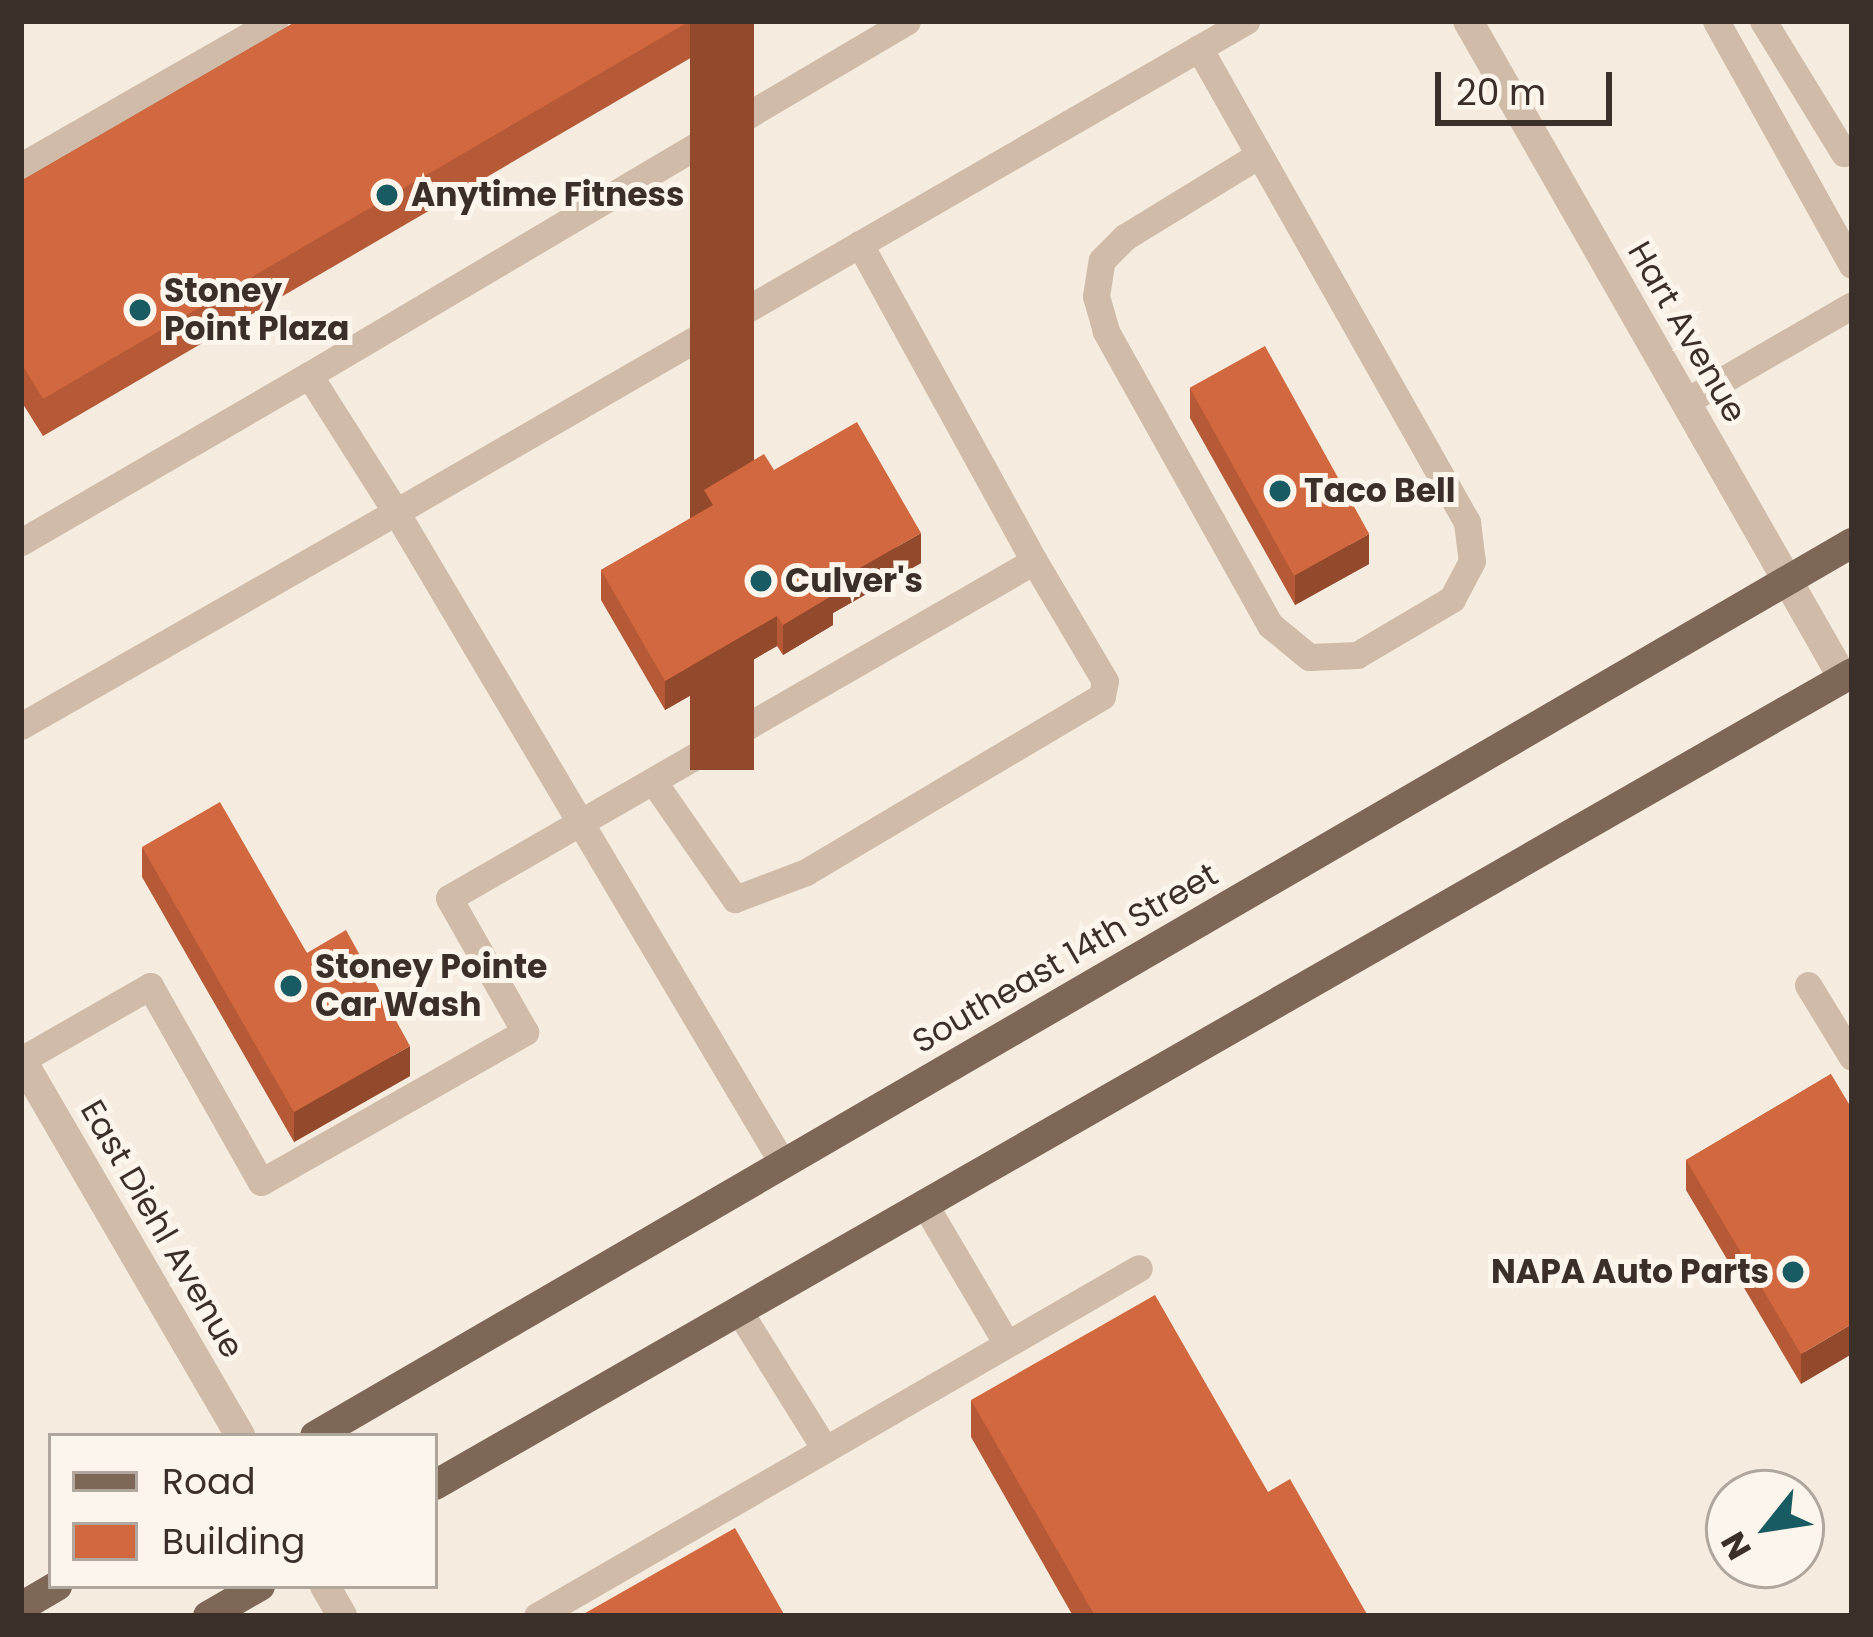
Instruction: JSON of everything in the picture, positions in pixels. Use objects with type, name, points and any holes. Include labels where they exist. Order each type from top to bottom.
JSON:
[{"type":"main road","name":"Southeast 14th Street","points":[[319,1433],[1852,543]]},
{"type":"main road","points":[[438,1483],[1849,682]]},
{"type":"main road","points":[[21,1607],[52,1589]]},
{"type":"main road","points":[[208,1616],[255,1589]]},
{"type":"street","name":"Hart Avenue","points":[[1468,21],[1849,682]]},
{"type":"street","name":"East Diehl Avenue","points":[[21,1060],[238,1433]]},
{"type":"street","points":[[327,1589],[342,1616]]},
{"type":"lane","points":[[21,166],[274,21]]},
{"type":"lane","points":[[21,542],[907,21]]},
{"type":"lane","points":[[21,726],[1246,21]]},
{"type":"lane","points":[[1716,21],[1852,265]]},
{"type":"lane","points":[[1763,21],[1844,153]]},
{"type":"lane","points":[[1199,48],[1467,522],[1472,561],[1452,598],[1357,656],[1309,657],[1270,625],[1106,331],[1096,296],[1102,260],[1126,237],[1258,155]]},
{"type":"lane","points":[[653,781],[735,899],[806,872],[1102,696],[1105,681],[860,244]]},
{"type":"lane","points":[[1685,402],[1852,305]]},
{"type":"lane","points":[[309,376],[396,512],[783,1164]]},
{"type":"lane","points":[[21,1060],[150,986],[261,1182],[525,1032],[449,898],[1034,561]]},
{"type":"lane","points":[[1808,985],[1852,1057]]},
{"type":"lane","points":[[925,1204],[1007,1344]]},
{"type":"lane","points":[[537,1616],[1138,1268]]},
{"type":"lane","points":[[739,1311],[825,1449]]},
{"type":"building","name":"Stoney Point Plaza","points":[[297,21],[690,21],[43,399],[21,363],[21,181]]},
{"type":"building","name":"Taco Bell","points":[[1265,346],[1369,534],[1294,576],[1190,388]]},
{"type":"building","name":"Culver's","points":[[857,422],[921,533],[828,586],[833,595],[783,625],[777,616],[665,681],[601,570],[713,505],[704,490],[764,454],[774,470]]},
{"type":"building","name":"Stoney Pointe Car Wash","points":[[220,802],[307,953],[346,930],[410,1046],[294,1112],[142,847]]},
{"type":"building","name":"NAPA Auto Parts","points":[[1831,1074],[1852,1109],[1852,1324],[1801,1354],[1686,1160]]},
{"type":"building","points":[[1155,1295],[1268,1492],[1290,1479],[1368,1616],[1095,1616],[971,1400]]},
{"type":"building","points":[[735,1528],[785,1616],[580,1616]]},
{"type":"place","name":"Anytime Fitness","points":[[387,195]]},
{"type":"place","name":"Stoney Point Plaza","points":[[140,310]]},
{"type":"place","name":"Taco Bell","points":[[1280,491]]},
{"type":"place","name":"Culver's","points":[[761,581]]},
{"type":"place","name":"Stoney Pointe Car Wash","points":[[291,986]]},
{"type":"place","name":"NAPA Auto Parts","points":[[1793,1272]]}]
